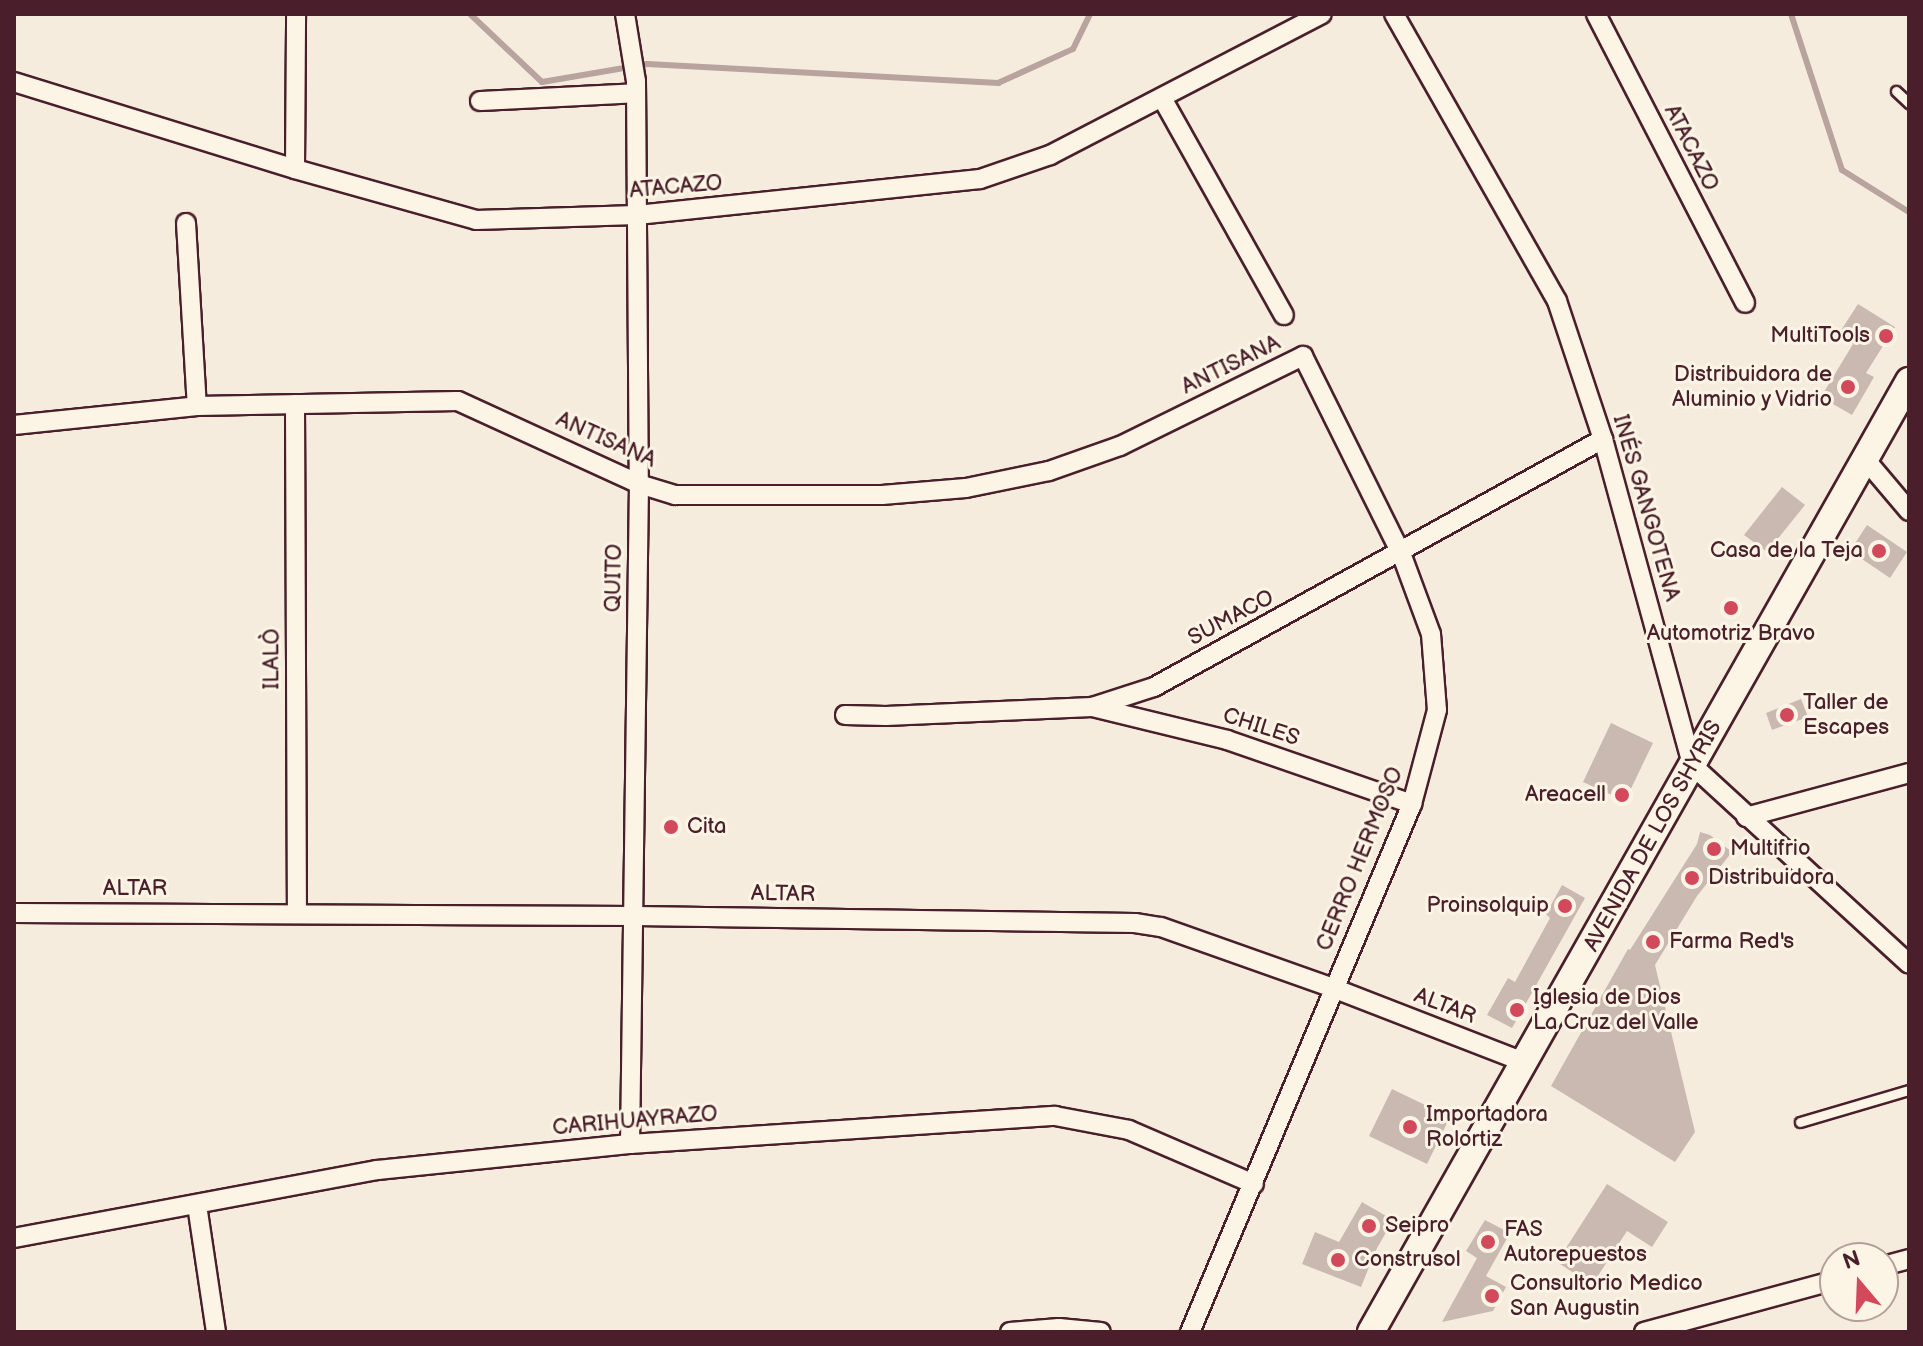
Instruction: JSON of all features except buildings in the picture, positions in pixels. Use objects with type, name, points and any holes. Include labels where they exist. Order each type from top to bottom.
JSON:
[{"type":"main road","name":"AVENIDA DE LOS SHYRIS","points":[[1371,1332],[1526,1063],[1909,381]]},
{"type":"street","points":[[295,169],[296,14]]},
{"type":"street","name":"QUITO","points":[[625,14],[636,87],[639,484],[630,1144]]},
{"type":"street","name":"ATACAZO","points":[[14,82],[295,169],[491,222],[637,215],[980,179],[1050,155],[1322,14]]},
{"type":"street","name":"INÉS GANGOTENA","points":[[1394,14],[1557,301],[1603,439],[1692,765]]},
{"type":"street","name":"ATACAZO","points":[[1596,14],[1745,303]]},
{"type":"street","points":[[480,101],[636,87]]},
{"type":"street","points":[[1162,98],[1284,315]]},
{"type":"street","points":[[186,223],[197,406]]},
{"type":"street","name":"ANTISANA","points":[[14,425],[197,406],[458,401],[639,484],[675,495],[882,495],[966,488],[1049,471],[1120,446],[1303,356]]},
{"type":"street","name":"CERRO HERMOSO","points":[[1190,1332],[1412,804],[1437,710],[1437,675],[1431,634],[1401,553],[1303,356]]},
{"type":"street","name":"ILALÒ","points":[[295,404],[297,914]]},
{"type":"street","name":"SUMACO","points":[[845,715],[1092,707],[1154,687],[1603,439]]},
{"type":"street","points":[[1865,459],[1909,511]]},
{"type":"street","name":"CHILES","points":[[1092,707],[1227,740],[1412,804]]},
{"type":"street","points":[[1692,765],[1909,964]]},
{"type":"street","points":[[1746,817],[1909,773]]},
{"type":"street","name":"ALTAR","points":[[14,913],[635,916],[1135,923],[1161,927],[1333,988],[1526,1063]]},
{"type":"street","name":"CARIHUAYRAZO","points":[[14,1238],[377,1170],[630,1144],[1055,1116],[1129,1130],[1254,1184]]},
{"type":"street","points":[[197,1205],[216,1332]]},
{"type":"street","points":[[1644,1332],[1695,1325],[1819,1285]]},
{"type":"street","points":[[1010,1332],[1059,1328],[1101,1332]]},
{"type":"lane","points":[[1896,91],[1909,103]]},
{"type":"lane","points":[[1800,1122],[1909,1090]]},
{"type":"waterway","points":[[470,14],[542,82],[647,64],[998,83],[1073,49],[1090,14]]},
{"type":"waterway","points":[[1791,14],[1842,170],[1909,212]]},
{"type":"place","name":"MultiTools","points":[[1886,336]]},
{"type":"place","name":"Distribuidora de Aluminio y Vidrio","points":[[1848,387]]},
{"type":"place","name":"Casa de la Teja","points":[[1879,551]]},
{"type":"place","name":"Automotriz Bravo","points":[[1731,608]]},
{"type":"place","name":"Taller de Escapes","points":[[1787,715]]},
{"type":"place","name":"Areacell","points":[[1622,795]]},
{"type":"place","name":"Cita","points":[[671,827]]},
{"type":"place","name":"Multifrio","points":[[1714,849]]},
{"type":"place","name":"Distribuidora","points":[[1692,878]]},
{"type":"place","name":"Proinsolquip","points":[[1565,906]]},
{"type":"place","name":"Farma Red's","points":[[1653,942]]},
{"type":"place","name":"Iglesia de Dios La Cruz del Valle","points":[[1517,1010]]},
{"type":"place","name":"Importadora Rolortiz","points":[[1410,1127]]},
{"type":"place","name":"Seipro","points":[[1369,1226]]},
{"type":"place","name":"FAS Autorepuestos","points":[[1488,1242]]},
{"type":"place","name":"Construsol","points":[[1338,1260]]},
{"type":"place","name":"Consultorio Medico San Augustin","points":[[1492,1296]]}]
